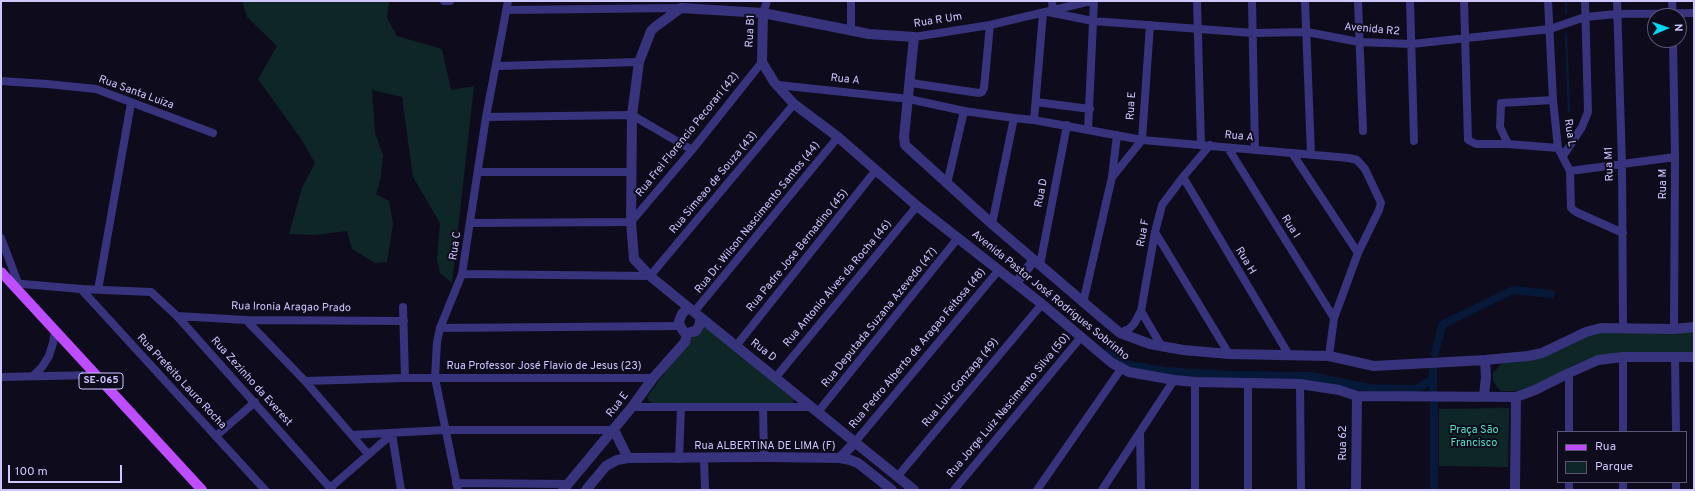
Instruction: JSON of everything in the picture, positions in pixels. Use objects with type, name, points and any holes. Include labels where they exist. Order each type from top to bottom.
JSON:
[{"type":"main road","name":"SE-065","points":[[1,272],[14,283],[54,330],[202,490]]},
{"type":"street","points":[[444,1],[450,2]]},
{"type":"street","name":"Rua C","points":[[457,486],[434,378],[437,342],[440,328],[462,274],[486,117],[497,66],[508,1]]},
{"type":"street","name":"Rua B1","points":[[762,62],[763,13],[767,1]]},
{"type":"street","points":[[851,1],[851,30]]},
{"type":"street","points":[[1034,120],[1048,12],[1052,1]]},
{"type":"street","name":"Rua R Um","points":[[681,8],[763,13],[874,35],[914,38],[990,25],[1091,1]]},
{"type":"street","points":[[1088,130],[1094,1]]},
{"type":"street","points":[[1198,1],[1201,145]]},
{"type":"street","points":[[1252,1],[1255,150]]},
{"type":"street","points":[[1305,1],[1311,154]]},
{"type":"street","points":[[1358,1],[1363,132]]},
{"type":"street","points":[[1410,1],[1414,141]]},
{"type":"street","points":[[1464,1],[1468,140],[1476,144],[1508,144],[1558,148]]},
{"type":"street","name":"Rua L","points":[[1548,1],[1558,148],[1570,171],[1571,208],[1576,212],[1623,233]]},
{"type":"street","points":[[1562,156],[1582,127],[1588,112],[1585,1]]},
{"type":"street","name":"Rua M1","points":[[1617,1],[1622,164],[1624,327]]},
{"type":"street","points":[[506,10],[681,8]]},
{"type":"street","name":"Rua D","points":[[681,8],[651,31],[638,62],[632,115],[631,222],[634,258],[650,276],[914,490]]},
{"type":"street","name":"Avenida R2","points":[[1048,12],[1093,21],[1253,33],[1307,32],[1359,42],[1412,44],[1550,29],[1585,17],[1617,14],[1647,15]]},
{"type":"street","points":[[911,83],[979,93],[983,91],[990,25]]},
{"type":"street","name":"Rua E","points":[[1142,140],[1150,25]]},
{"type":"street","points":[[909,99],[914,38]]},
{"type":"street","name":"Rua M","points":[[1673,48],[1675,157],[1674,329]]},
{"type":"street","points":[[497,66],[638,62]]},
{"type":"street","name":"Avenida Pastor José Rodrigues Sobrinho","points":[[762,62],[778,85],[794,104],[838,137],[917,206],[998,271],[1020,278],[1042,304],[1121,369],[1137,375],[1195,382],[1300,384],[1339,390],[1356,396],[1516,397],[1535,390],[1598,360],[1623,357],[1694,357]]},
{"type":"street","name":"Rua Frei Florencio Pecorari (42)","points":[[631,222],[692,150],[762,62]]},
{"type":"street","name":"Rua Santa Luiza","points":[[1,81],[90,88],[213,133]]},
{"type":"street","name":"Rua A","points":[[778,85],[909,99],[964,111],[1067,125],[1142,140],[1311,154],[1357,160],[1365,169],[1380,198],[1381,203],[1358,253],[1334,318],[1329,356]]},
{"type":"street","name":"Avenida Pastor José Rodrigues Sobrinho","points":[[909,99],[904,144],[992,224],[1083,303],[1120,333],[1150,344],[1162,347],[1229,354],[1329,356],[1374,366],[1485,360],[1528,356],[1542,353],[1586,332],[1602,328],[1624,327],[1674,329],[1694,327]]},
{"type":"street","points":[[1508,144],[1500,127],[1501,103],[1554,100]]},
{"type":"street","points":[[1036,102],[1090,109]]},
{"type":"street","points":[[1,238],[14,283],[98,290],[131,103]]},
{"type":"street","name":"Rua Simeao de Souza (43)","points":[[650,276],[794,104]]},
{"type":"street","points":[[947,184],[964,111]]},
{"type":"street","points":[[486,117],[632,115],[692,150]]},
{"type":"street","points":[[992,224],[1014,118]]},
{"type":"street","name":"Rua D","points":[[1037,263],[1067,125]]},
{"type":"street","points":[[1083,303],[1112,177],[1117,135]]},
{"type":"street","name":"Rua Dr. Wilson Nascimento Santos (44)","points":[[694,312],[838,137]]},
{"type":"street","points":[[1112,177],[1142,140]]},
{"type":"street","name":"Rua F","points":[[1120,333],[1129,329],[1134,324],[1140,311],[1155,232],[1162,205],[1183,177],[1210,146]]},
{"type":"street","name":"Rua I","points":[[1228,148],[1334,318]]},
{"type":"street","points":[[1292,153],[1358,253]]},
{"type":"street","points":[[1570,171],[1675,157]]},
{"type":"street","name":"Rua Padre Jose Bernadino (45)","points":[[736,346],[876,170]]},
{"type":"street","points":[[478,172],[631,172]]},
{"type":"street","name":"Rua H","points":[[1183,177],[1289,355]]},
{"type":"street","name":"Rua Antonio Alves da Rocha (46)","points":[[776,377],[917,206]]},
{"type":"street","points":[[470,223],[631,222]]},
{"type":"street","points":[[1155,232],[1229,354]]},
{"type":"street","name":"Rua Deputada Suzana Azevedo (47)","points":[[814,410],[958,238]]},
{"type":"street","points":[[1020,278],[1037,263]]},
{"type":"street","name":"Rua Pedro Alberto de Aragao Feitosa (48)","points":[[854,442],[998,271]]},
{"type":"street","points":[[462,274],[650,276]]},
{"type":"street","name":"Rua Prefeito Lauro Rocha","points":[[81,289],[265,490]]},
{"type":"street","name":"Rua Zezinho da Everest","points":[[98,290],[151,292],[177,316],[331,489]]},
{"type":"street","name":"Rua Luiz Gonzaga (49)","points":[[897,477],[1042,304]]},
{"type":"street","points":[[403,307],[405,378]]},
{"type":"street","points":[[1140,311],[1162,347]]},
{"type":"street","points":[[440,328],[684,330],[692,333],[699,328],[694,312],[682,314],[679,321],[684,330]]},
{"type":"street","name":"Rua Ironia Aragao Prado","points":[[177,316],[246,320],[404,321]]},
{"type":"street","points":[[246,320],[305,382],[368,454]]},
{"type":"street","points":[[33,376],[42,367],[49,356],[53,343],[54,330]]},
{"type":"street","name":"Rua E","points":[[565,487],[614,430],[654,378],[685,342],[684,330]]},
{"type":"street","name":"Rua Jorge Luiz Nascimento Silva (50)","points":[[954,490],[1081,337]]},
{"type":"street","points":[[1623,357],[1623,431]]},
{"type":"street","points":[[1675,358],[1676,431]]},
{"type":"street","points":[[1484,396],[1486,377],[1485,360]]},
{"type":"street","points":[[1037,490],[1121,369]]},
{"type":"street","points":[[1569,373],[1569,431]]},
{"type":"street","points":[[1,377],[95,375]]},
{"type":"street","name":"Rua Professor José Flavio de Jesus (23)","points":[[305,382],[405,378],[654,378]]},
{"type":"street","points":[[1102,490],[1174,380]]},
{"type":"street","points":[[1195,382],[1195,490]]},
{"type":"street","points":[[1248,383],[1248,490]]},
{"type":"street","points":[[1300,384],[1301,490]]},
{"type":"street","name":"Rua 62","points":[[1356,396],[1356,490]]},
{"type":"street","points":[[1515,490],[1516,397]]},
{"type":"street","points":[[216,436],[255,402]]},
{"type":"street","points":[[632,407],[680,408],[763,406],[814,410]]},
{"type":"street","points":[[763,406],[764,458]]},
{"type":"street","points":[[679,459],[680,408]]},
{"type":"street","points":[[352,435],[444,430],[614,430],[628,458],[617,460],[606,466],[586,490]]},
{"type":"street","points":[[331,489],[368,454],[392,434]]},
{"type":"street","points":[[392,434],[400,489]]},
{"type":"street","points":[[1140,434],[1141,490]]},
{"type":"street","points":[[840,458],[854,442]]},
{"type":"street","name":"Rua ALBERTINA DE LIMA (F)","points":[[628,458],[840,458],[858,463],[892,490]]},
{"type":"street","points":[[704,458],[705,490]]},
{"type":"street","points":[[457,486],[565,487]]},
{"type":"green space","points":[[242,1],[389,1],[387,18],[397,36],[442,49],[451,90],[474,86],[452,283],[440,273],[437,259],[440,223],[413,177],[402,97],[372,90],[375,133],[383,155],[381,177],[376,194],[389,201],[393,224],[387,262],[375,263],[352,249],[347,231],[315,235],[289,234],[302,188],[315,163],[301,139],[258,79],[277,46],[247,17]]},
{"type":"green space","points":[[708,326],[794,399],[792,405],[653,404],[649,401],[647,397],[695,332]]},
{"type":"green space","points":[[1694,331],[1694,353],[1589,359],[1573,365],[1537,385],[1515,391],[1501,391],[1493,381],[1493,373],[1501,364],[1598,333]]},
{"type":"green space","name":"Praça São Francisco","points":[[1509,408],[1508,467],[1439,466],[1439,409]]},
{"type":"waterway","points":[[1566,1],[1566,13]]},
{"type":"waterway","points":[[1566,34],[1569,112]]},
{"type":"waterway","points":[[1435,353],[1443,324],[1513,290],[1551,294]]},
{"type":"waterway","points":[[1109,352],[1122,362],[1130,365],[1165,371],[1229,375],[1311,376],[1369,388],[1416,389],[1433,379]]},
{"type":"waterway","points":[[1433,369],[1433,392]]},
{"type":"waterway","points":[[1434,402],[1434,490]]}]
